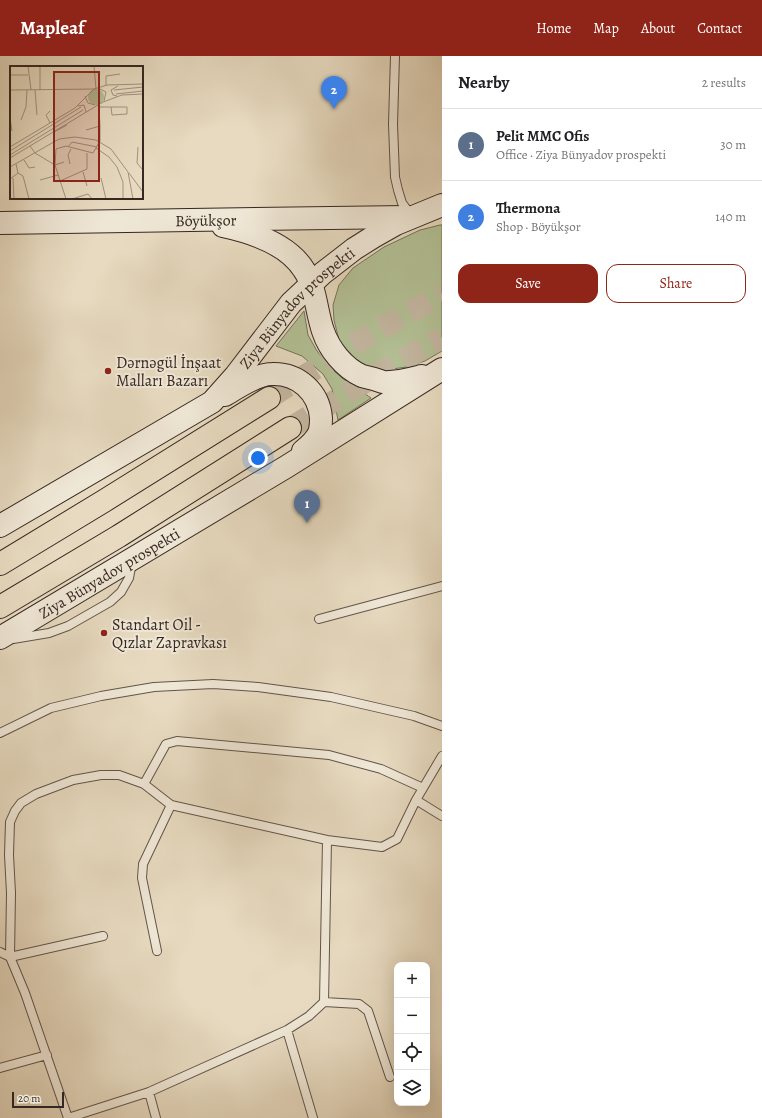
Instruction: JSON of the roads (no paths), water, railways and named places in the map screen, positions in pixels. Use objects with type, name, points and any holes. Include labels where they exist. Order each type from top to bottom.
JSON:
[{"type":"main road","name":"Ziya Bünyadov prospekti","points":[[0,526],[212,402],[244,365],[291,303],[311,283],[354,249],[396,224],[442,205]]},
{"type":"main road","points":[[412,217],[442,212]]},
{"type":"main road","name":"Böyükşor","points":[[0,224],[412,217]]},
{"type":"main road","points":[[190,220],[228,227],[253,235],[272,242],[296,258],[305,270],[311,283],[323,331],[329,344],[336,354],[350,368],[362,376],[382,382],[410,379],[441,372]]},
{"type":"main road","name":"Ziya Bünyadov prospekti","points":[[0,639],[441,372]]},
{"type":"main road","points":[[212,402],[254,379],[270,374],[284,374],[297,379],[309,388],[315,396],[320,410],[321,422],[319,433],[312,443],[286,467]]},
{"type":"main road","points":[[0,564],[269,398]]},
{"type":"main road","name":"Ziya Bünyadov prospekti","points":[[0,607],[119,536],[290,428]]},
{"type":"lane","points":[[394,56],[393,124],[396,177],[402,203],[412,217]]},
{"type":"lane","points":[[319,619],[442,586]]},
{"type":"lane","points":[[0,733],[51,708],[101,696],[154,687],[213,684],[258,687],[331,697],[414,716],[442,726]]},
{"type":"lane","points":[[144,784],[166,744],[177,741],[329,755],[381,769],[423,788]]},
{"type":"lane","points":[[327,840],[324,1002],[309,1016],[287,1030],[149,1092],[68,1118],[25,993],[10,957],[10,822],[15,811],[22,803],[36,794],[73,780],[101,775],[118,775],[144,784],[171,805],[327,840],[382,847],[397,838],[416,800],[442,756]]},
{"type":"lane","points":[[416,800],[442,816]]},
{"type":"lane","points":[[157,951],[142,878],[143,864],[171,805]]},
{"type":"lane","points":[[0,952],[10,957],[103,936]]},
{"type":"lane","points":[[324,1002],[359,1004],[368,1010],[390,1077]]},
{"type":"lane","points":[[287,1030],[313,1118]]},
{"type":"lane","points":[[0,1068],[47,1055]]},
{"type":"lane","points":[[149,1092],[156,1118]]},
{"type":"tunnel","points":[[269,398],[371,334],[442,294]]},
{"type":"tunnel","points":[[290,428],[390,367],[442,338]]},
{"type":"place","name":"Thermona","points":[[334,109]]},
{"type":"place","name":"Dərnəgül İnşaat Malları Bazarı","points":[[108,371]]},
{"type":"place","name":"Pelit MMC Ofis","points":[[307,523]]},
{"type":"place","name":"Standart Oil - Qızlar Zapravkası","points":[[104,633]]}]
